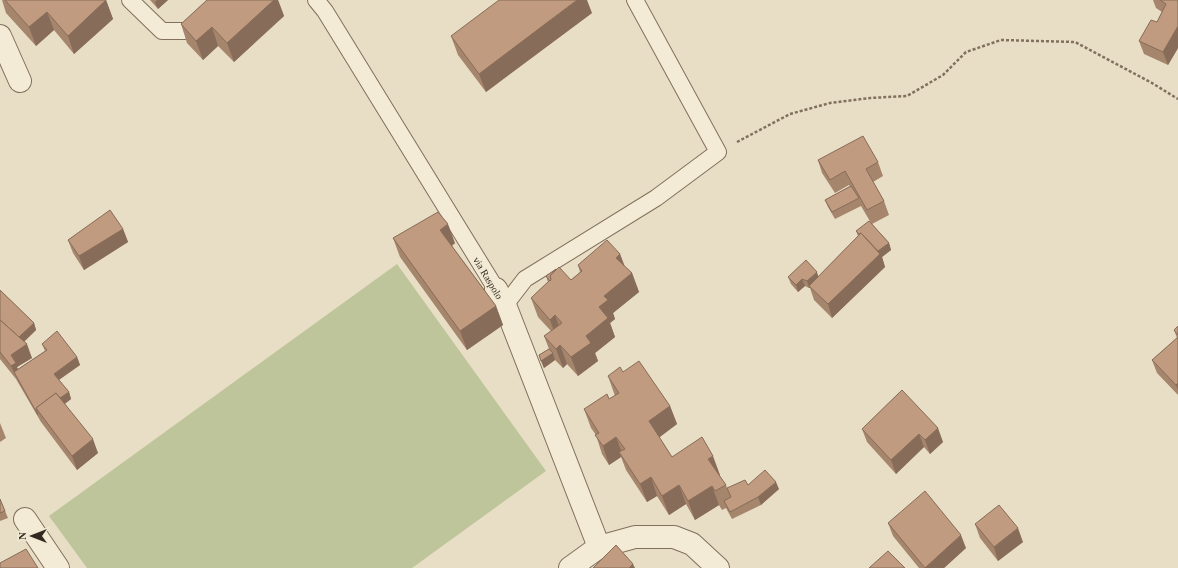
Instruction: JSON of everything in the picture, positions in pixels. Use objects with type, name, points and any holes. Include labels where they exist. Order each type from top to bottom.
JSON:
[{"type":"street","points":[[0,36],[20,81]]},
{"type":"street","name":"via Raspolo","points":[[500,297],[599,547]]},
{"type":"street","points":[[25,519],[58,568]]},
{"type":"street","points":[[570,568],[599,547],[635,537],[674,537],[692,544],[718,568]]},
{"type":"lane","points":[[130,0],[162,31],[188,31],[222,0]]},
{"type":"lane","name":"via Raspolo","points":[[316,0],[325,11],[500,297]]},
{"type":"lane","points":[[500,297],[525,279],[656,198],[718,152],[635,0]]},
{"type":"path","points":[[718,152],[790,114],[830,103],[870,98],[907,96],[943,75],[966,52],[1001,40],[1075,42],[1152,83],[1178,99]]},
{"type":"green space","points":[[397,264],[546,471],[412,568],[87,568],[49,516]]},
{"type":"building","points":[[5,0],[106,0],[68,36],[47,12],[29,27]]},
{"type":"building","points":[[207,0],[274,0],[227,43],[212,27],[196,41],[181,24]]},
{"type":"building","points":[[499,0],[577,0],[479,74],[451,36]]},
{"type":"building","points":[[1160,0],[1178,0],[1178,26],[1163,52],[1139,41],[1151,20],[1157,22],[1166,4]]},
{"type":"building","points":[[863,136],[878,162],[866,169],[884,201],[867,210],[845,171],[830,180],[818,160]]},
{"type":"building","points":[[851,186],[859,198],[832,212],[825,200]]},
{"type":"building","points":[[110,210],[123,229],[79,256],[68,240]]},
{"type":"building","points":[[438,212],[448,224],[440,230],[496,306],[460,331],[393,238]]},
{"type":"building","points":[[869,221],[889,243],[878,251],[861,233],[859,234],[856,231]]},
{"type":"building","points":[[861,233],[880,254],[828,304],[809,286]]},
{"type":"building","points":[[607,240],[620,254],[616,258],[632,273],[604,296],[608,300],[599,307],[608,318],[586,336],[591,343],[571,357],[560,345],[556,349],[544,336],[562,323],[555,315],[550,320],[531,298],[551,279],[550,276],[559,267],[571,280],[582,271],[578,265]]},
{"type":"building","points":[[806,260],[817,272],[807,281],[802,279],[796,285],[788,277]]},
{"type":"building","points":[[556,269],[550,276],[550,281],[546,276]]},
{"type":"building","points":[[0,290],[34,323],[19,337],[0,320]]},
{"type":"building","points":[[0,320],[27,344],[11,355],[16,363],[11,366],[0,352]]},
{"type":"building","points":[[1178,326],[1178,335],[1174,330]]},
{"type":"building","points":[[57,331],[77,357],[54,374],[69,392],[60,398],[56,393],[36,408],[38,415],[14,372],[47,350],[42,344]]},
{"type":"building","points":[[1178,337],[1178,383],[1176,385],[1152,360]]},
{"type":"building","points":[[549,349],[553,353],[541,361],[539,355]]},
{"type":"building","points":[[639,361],[670,406],[649,421],[672,457],[702,437],[713,456],[708,459],[726,485],[715,491],[712,486],[688,501],[679,485],[662,496],[651,477],[640,484],[619,452],[625,449],[616,437],[603,446],[595,435],[599,433],[584,409],[607,394],[609,399],[619,393],[608,376],[620,367],[623,372]]},
{"type":"building","points":[[902,390],[938,428],[925,440],[919,434],[891,460],[862,429]]},
{"type":"building","points":[[56,393],[93,439],[72,456],[36,408]]},
{"type":"building","points":[[765,470],[776,482],[758,497],[730,512],[724,501],[731,497],[727,488],[745,480],[748,485]]},
{"type":"building","points":[[925,491],[961,535],[925,568],[888,523]]},
{"type":"building","points":[[0,499],[5,511],[0,513]]},
{"type":"building","points":[[999,505],[1018,528],[994,547],[975,524]]},
{"type":"building","points":[[616,545],[633,564],[629,568],[593,568]]},
{"type":"building","points":[[26,549],[38,568],[0,568],[0,563]]},
{"type":"building","points":[[888,551],[905,568],[869,568]]}]
